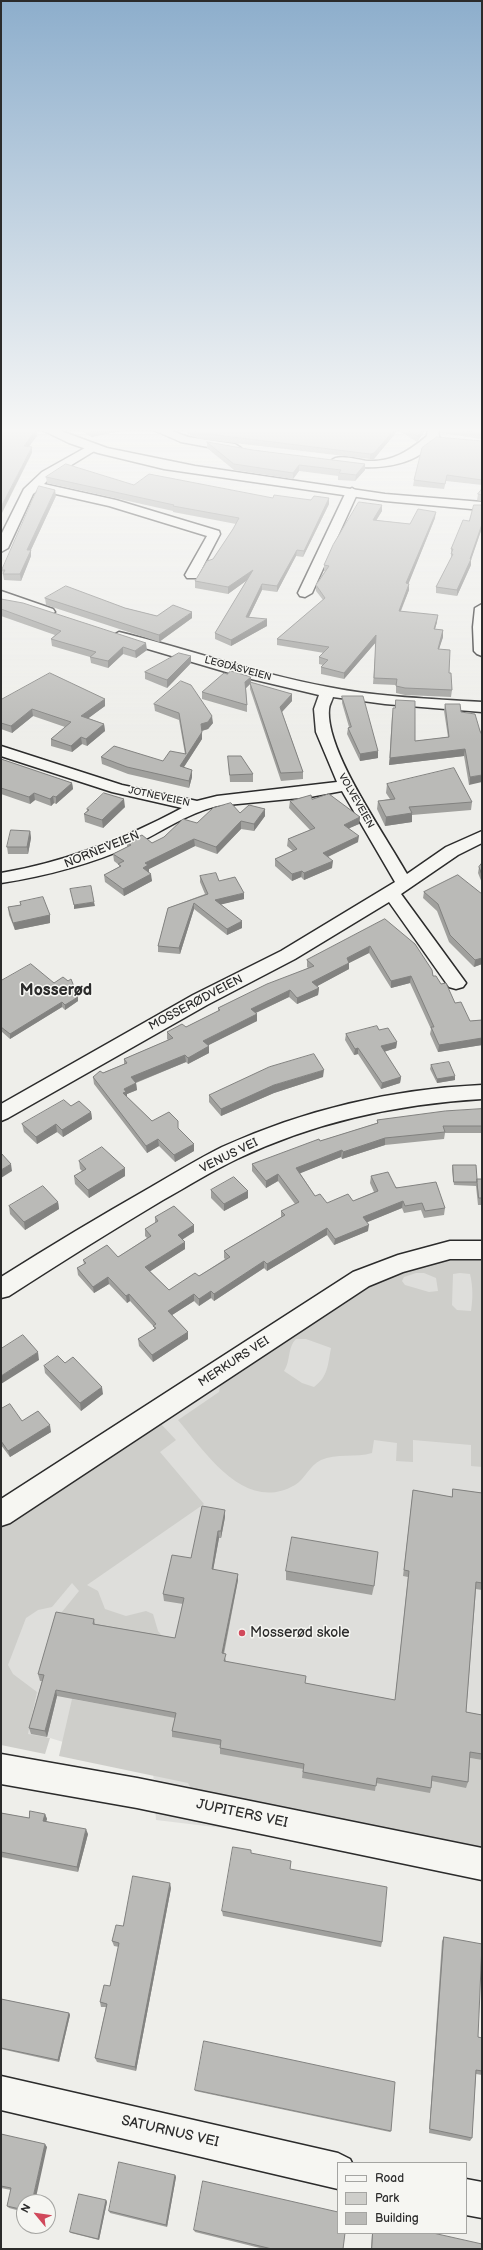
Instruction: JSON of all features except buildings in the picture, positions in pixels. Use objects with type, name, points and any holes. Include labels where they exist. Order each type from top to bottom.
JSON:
[{"type":"main road","points":[[482,608],[480,627],[482,651]]},
{"type":"street","points":[[2,545],[8,533]]},
{"type":"street","points":[[192,575],[214,534],[211,533]]},
{"type":"street","points":[[305,593],[332,533]]},
{"type":"street","points":[[1,595],[64,618]]},
{"type":"street","name":"LEGDÅSVEIEN","points":[[107,632],[183,655],[328,692],[386,700],[482,708]]},
{"type":"street","name":"VOLVEVEIEN","points":[[328,692],[322,702],[322,722],[345,786],[397,888]]},
{"type":"street","name":"JOTNEVEIEN","points":[[1,751],[118,788],[197,806],[217,802],[310,792],[345,786]]},
{"type":"street","name":"NORNEVEIEN","points":[[1,878],[61,867],[96,855],[197,806]]},
{"type":"street","name":"MOSSERØDVEIEN","points":[[1,1113],[193,1004],[288,955],[397,888],[452,851],[482,836]]},
{"type":"street","points":[[397,888],[456,983]]},
{"type":"street","name":"VENUS VEI","points":[[1,1288],[138,1204],[229,1153],[261,1139],[301,1125],[391,1101],[445,1093],[482,1092]]},
{"type":"street","name":"MERKURS VEI","points":[[1,1514],[361,1279],[398,1264],[450,1250],[482,1250]]},
{"type":"street","name":"JUPITERS VEI","points":[[1,1769],[137,1793],[482,1864]]},
{"type":"street","name":"SATURNUS VEI","points":[[1,2093],[337,2171]]},
{"type":"street","points":[[467,2197],[482,2200]]},
{"type":"shaded area","name":"Mosserød skole","points":[[482,1250],[482,1864],[424,1852],[156,1820],[153,1770],[47,1737],[44,1745],[1,1737],[1,1529],[368,1286]]},
{"type":"green space","points":[[482,1256],[482,1467],[471,1466],[471,1445],[413,1440],[413,1462],[396,1461],[397,1443],[374,1440],[372,1453],[340,1456],[321,1460],[295,1485],[277,1492],[260,1492],[243,1486],[228,1476],[214,1463],[178,1420],[219,1392],[220,1386],[226,1374],[366,1283],[451,1257]],"holes":[[[416,1273],[424,1273],[436,1278],[438,1291],[429,1292],[405,1285],[402,1281],[404,1277]],[[453,1274],[470,1274],[472,1283],[471,1311],[457,1310],[452,1305]],[[296,1339],[306,1339],[331,1348],[325,1374],[319,1383],[314,1387],[302,1383],[284,1371],[288,1363],[290,1350]]]},
{"type":"green space","points":[[157,1423],[161,1424],[176,1440],[160,1452],[204,1504],[87,1585],[98,1591],[105,1609],[126,1616],[146,1611],[153,1614],[158,1631],[163,1637],[57,1618],[79,1591],[72,1583],[52,1607],[38,1610],[26,1618],[8,1665],[13,1674],[37,1692],[28,1734],[50,1738],[45,1754],[1,1745],[1,1522]]},
{"type":"green space","points":[[72,1699],[176,1718],[212,1730],[292,1767],[376,1783],[431,1781],[468,1758],[482,1760],[482,1854],[193,1793],[188,1783],[59,1756]]},
{"type":"place","name":"Mosserød skole","points":[[242,1633]]},
{"type":"district","name":"Mosserød","points":[[56,991]]}]
